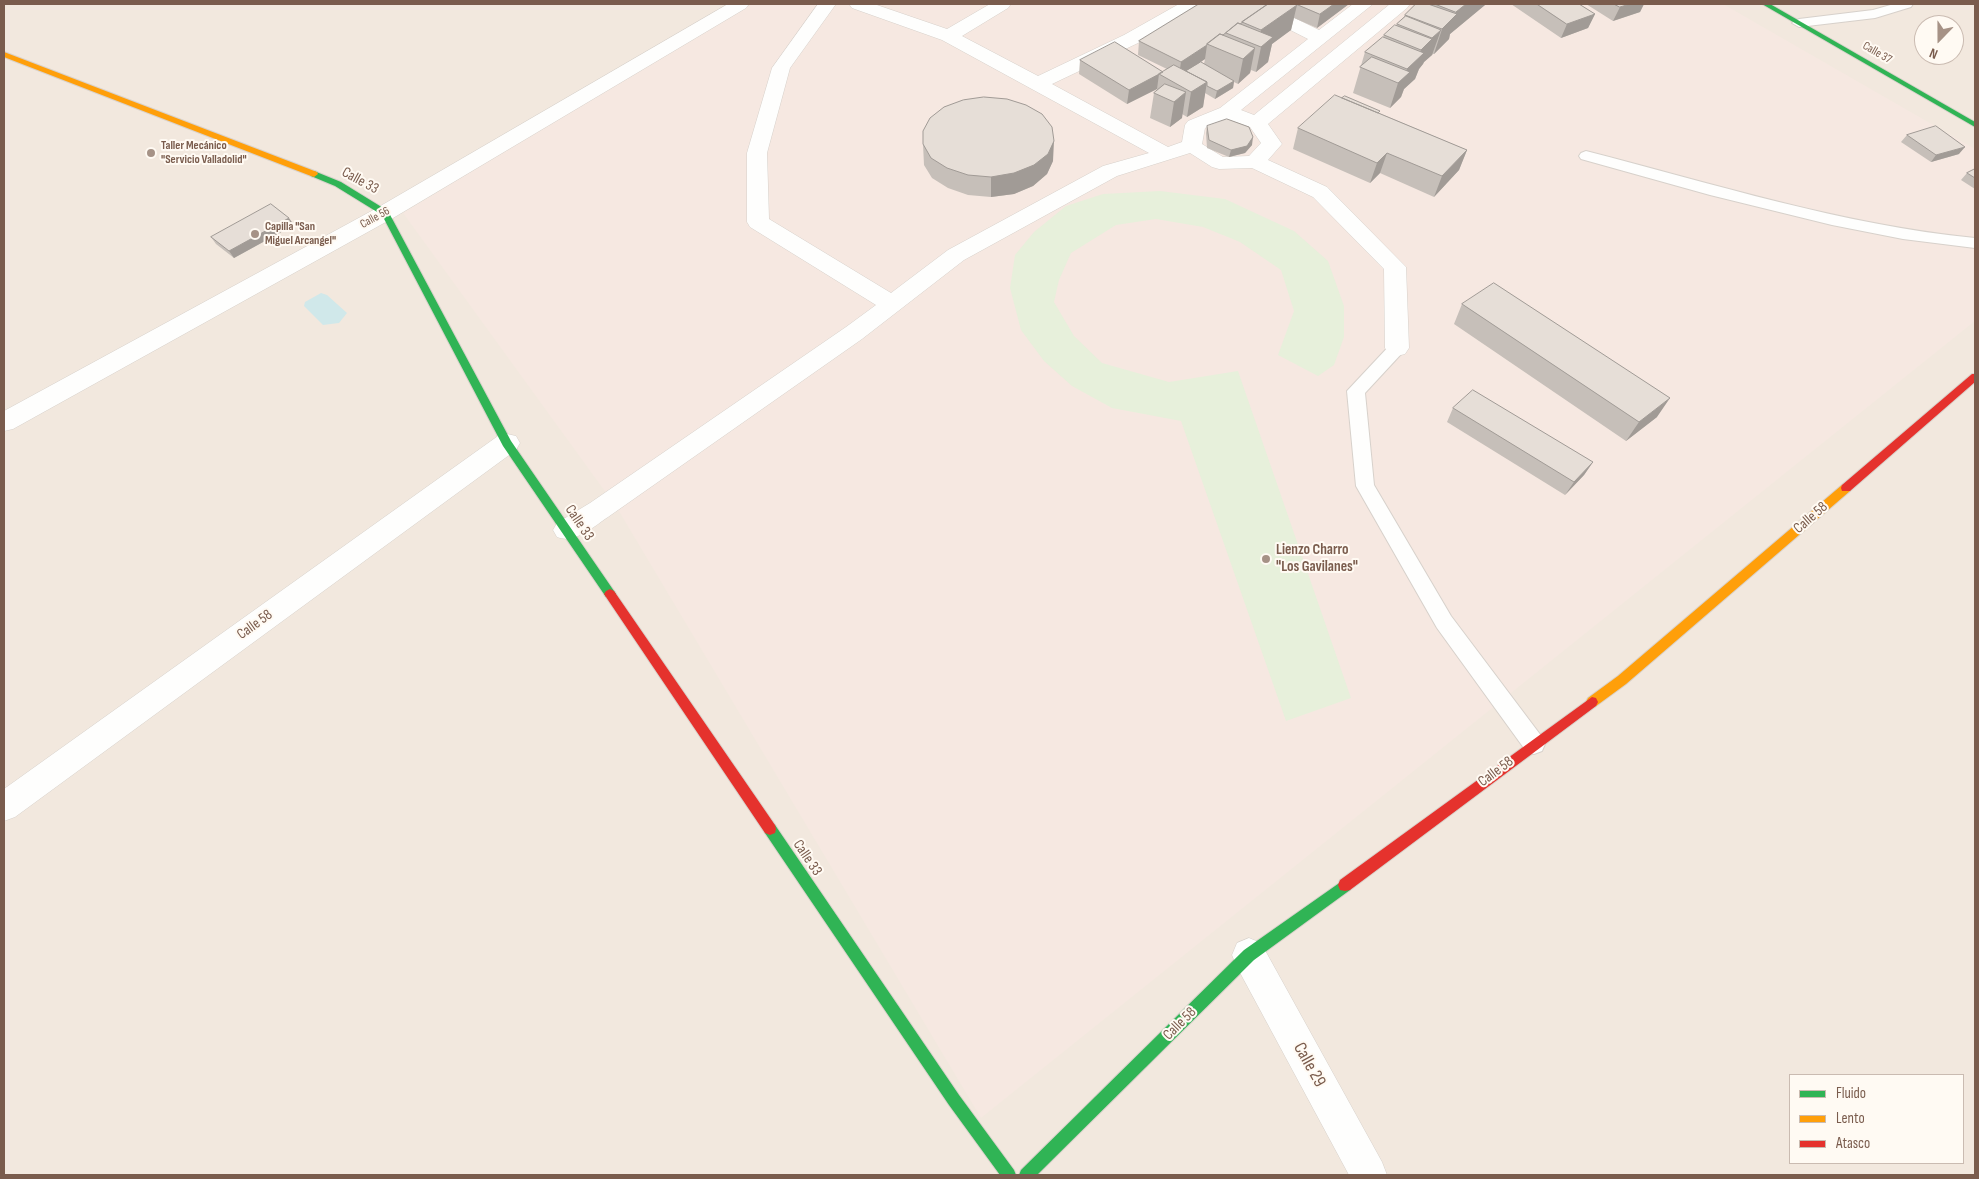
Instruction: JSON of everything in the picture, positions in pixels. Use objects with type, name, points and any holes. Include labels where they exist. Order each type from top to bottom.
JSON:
[{"type":"street","name":"Calle 56","points":[[4,422],[385,213],[740,4]]},
{"type":"street","points":[[827,4],[781,68],[757,153],[758,222],[892,304]]},
{"type":"street","points":[[858,4],[949,36],[1165,153]]},
{"type":"street","points":[[949,36],[1002,4]]},
{"type":"street","points":[[1037,84],[1112,48],[1192,4]]},
{"type":"street","points":[[1253,4],[1321,38]]},
{"type":"street","points":[[1192,146],[1195,126],[1321,38],[1364,4]]},
{"type":"street","points":[[1258,123],[1401,4]]},
{"type":"street","name":"Calle 37","points":[[1765,4],[1975,125]]},
{"type":"street","points":[[1112,48],[1129,58]]},
{"type":"street","name":"Calle 33","points":[[4,54],[338,184],[385,213],[507,443],[954,1100],[1009,1175]]},
{"type":"street","points":[[1216,111],[1258,123],[1272,144],[1255,162]]},
{"type":"street","points":[[566,530],[599,510],[854,333],[956,255],[1110,171],[1192,146],[1219,163],[1255,162],[1320,192],[1395,267],[1397,348]]},
{"type":"street","name":"Calle 58","points":[[1026,1175],[1249,955],[1622,680],[1975,377]]},
{"type":"street","name":"Calle 58","points":[[4,807],[507,443]]},
{"type":"street","name":"Calle 29","points":[[1249,955],[1368,1175]]},
{"type":"lane","points":[[1799,23],[1875,14],[1906,4]]},
{"type":"lane","points":[[1586,156],[1677,183],[1855,226],[1975,243]]},
{"type":"lane","points":[[1397,348],[1356,391],[1365,486],[1444,622],[1534,744]]},
{"type":"shaded area","points":[[4,4],[1975,4],[1975,1175],[4,1175]]},
{"type":"shaded area","points":[[748,4],[1723,4],[1975,149],[1975,321],[981,1118],[617,508],[403,213]]},
{"type":"green space","name":"Lienzo Charro \"Los Gavilanes\"","points":[[1160,191],[1225,199],[1294,231],[1328,261],[1344,306],[1344,337],[1334,365],[1318,376],[1278,355],[1294,311],[1281,270],[1240,242],[1203,227],[1156,219],[1116,225],[1071,253],[1059,280],[1054,302],[1074,336],[1102,363],[1169,382],[1238,371],[1351,698],[1286,721],[1181,421],[1112,408],[1072,386],[1044,361],[1021,330],[1010,288],[1015,255],[1034,232],[1066,206],[1103,194]]},
{"type":"water","points":[[321,293],[327,295],[347,313],[339,323],[323,325],[304,306],[305,302]]},
{"type":"building","points":[[1199,4],[1268,4],[1223,35],[1220,34],[1181,62],[1139,41]]},
{"type":"building","points":[[1268,4],[1297,5],[1261,30],[1242,22]]},
{"type":"building","points":[[1296,4],[1334,4],[1320,14]]},
{"type":"building","points":[[1416,4],[1428,4],[1457,14],[1442,29],[1405,15]]},
{"type":"building","points":[[1435,4],[1466,4],[1456,12]]},
{"type":"building","points":[[1537,4],[1579,4],[1595,14],[1567,24]]},
{"type":"building","points":[[1614,4],[1630,4],[1620,7]]},
{"type":"building","points":[[1406,16],[1441,30],[1432,38],[1397,24]]},
{"type":"building","points":[[1238,23],[1273,37],[1261,47],[1226,33]]},
{"type":"building","points":[[1395,25],[1432,39],[1421,50],[1384,35]]},
{"type":"building","points":[[1220,34],[1255,48],[1243,59],[1207,44]]},
{"type":"building","points":[[1383,37],[1424,53],[1407,69],[1365,52]]},
{"type":"building","points":[[1115,42],[1163,72],[1129,90],[1080,60]]},
{"type":"building","points":[[1372,57],[1410,72],[1398,83],[1360,67]]},
{"type":"building","points":[[1201,62],[1234,81],[1217,91],[1207,86],[1207,82],[1186,71]]},
{"type":"building","points":[[1174,65],[1207,82],[1191,92],[1159,74]]},
{"type":"building","points":[[1165,84],[1186,92],[1174,102],[1154,93]]},
{"type":"building","points":[[1335,95],[1467,150],[1442,176],[1387,153],[1377,163],[1298,128]]},
{"type":"building","points":[[1345,96],[1380,111],[1378,113],[1342,98]]},
{"type":"building","points":[[984,97],[1007,99],[1026,105],[1042,114],[1052,127],[1054,141],[1048,154],[1034,165],[1014,173],[991,177],[968,175],[947,168],[931,158],[923,144],[923,131],[930,118],[944,107],[963,100]]},
{"type":"building","points":[[1227,119],[1249,127],[1253,137],[1247,146],[1231,150],[1209,140],[1207,126]]},
{"type":"building","points":[[1936,126],[1965,147],[1936,155],[1907,135]]},
{"type":"building","points":[[1975,169],[1975,178],[1967,173]]},
{"type":"building","points":[[271,204],[289,218],[229,251],[211,237]]},
{"type":"building","points":[[1494,283],[1670,398],[1639,422],[1462,304]]},
{"type":"building","points":[[1473,390],[1593,462],[1574,482],[1453,408]]},
{"type":"traffic: fast","points":[[1765,4],[1975,125]]},
{"type":"traffic: fast","points":[[314,174],[338,184],[385,213],[507,443],[610,594]]},
{"type":"traffic: fast","points":[[770,829],[954,1100],[1009,1175]]},
{"type":"traffic: fast","points":[[1026,1175],[1249,955],[1345,885]]},
{"type":"traffic: slow","points":[[4,54],[314,174]]},
{"type":"traffic: slow","points":[[1592,702],[1622,680],[1846,488]]},
{"type":"traffic: jam","points":[[1846,488],[1975,377]]},
{"type":"traffic: jam","points":[[610,594],[770,829]]},
{"type":"traffic: jam","points":[[1345,885],[1592,702]]},
{"type":"place","name":"Taller Mecánico \"Servicio Valladolid\"","points":[[151,153]]},
{"type":"place","name":"Capilla \"San Miguel Arcangel\"","points":[[255,234]]},
{"type":"place","name":"Lienzo Charro \"Los Gavilanes\"","points":[[1266,559]]}]
